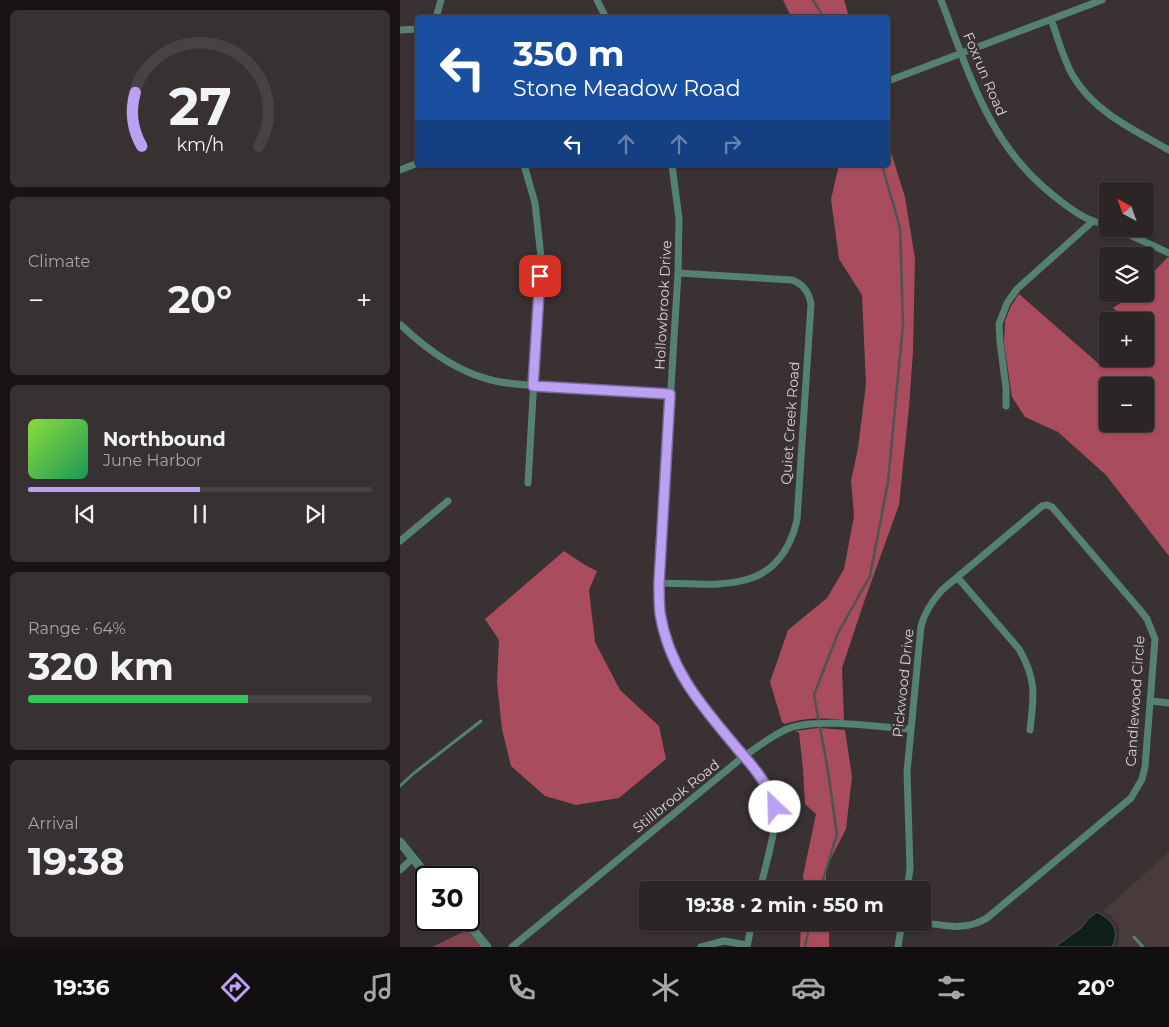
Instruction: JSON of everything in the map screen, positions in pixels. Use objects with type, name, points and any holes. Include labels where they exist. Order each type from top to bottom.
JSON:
[{"type":"street","points":[[437,15],[441,0]]},
{"type":"street","points":[[597,0],[604,15]]},
{"type":"street","name":"Foxrun Road","points":[[941,0],[989,119],[1011,153],[1038,183],[1065,204],[1099,223]]},
{"type":"street","points":[[890,80],[1102,0]]},
{"type":"street","points":[[1050,19],[1068,67],[1088,96],[1106,113],[1169,150]]},
{"type":"street","points":[[400,30],[415,30]]},
{"type":"street","points":[[400,170],[415,164]]},
{"type":"street","points":[[525,167],[535,203],[541,257],[528,483]]},
{"type":"street","name":"Hollowbrook Drive","points":[[672,167],[679,219],[678,274],[659,583],[660,611],[663,630],[674,662],[691,692],[744,756],[769,791],[775,807],[776,818],[762,881]]},
{"type":"street","points":[[1006,406],[1006,388],[999,324],[1004,308],[1017,289],[1093,221]]},
{"type":"street","points":[[1136,238],[1169,253]]},
{"type":"street","name":"Quiet Creek Road","points":[[659,583],[732,584],[744,581],[768,569],[785,550],[794,533],[797,520],[811,304],[806,290],[792,280],[678,274]]},
{"type":"street","points":[[401,325],[442,359],[471,373],[492,380],[533,386],[670,394]]},
{"type":"street","points":[[400,541],[448,501]]},
{"type":"street","name":"Pickwood Drive","points":[[908,881],[910,868],[907,772],[921,626],[924,616],[933,600],[942,590],[1042,506],[1047,505]]},
{"type":"street","name":"Candlewood Circle","points":[[931,924],[959,927],[978,924],[987,918],[1131,798],[1142,779],[1145,768],[1151,701],[1154,639],[1147,619],[1052,507],[1047,505]]},
{"type":"street","points":[[958,578],[1019,649],[1027,662],[1033,686],[1030,730]]},
{"type":"street","points":[[1151,701],[1169,703]]},
{"type":"street","name":"Stillbrook Road","points":[[512,947],[744,756],[773,736],[786,729],[803,724],[818,723],[910,729]]},
{"type":"street","points":[[400,842],[419,866]]},
{"type":"street","points":[[400,870],[413,858]]},
{"type":"street","points":[[474,931],[487,947]]},
{"type":"street","points":[[701,947],[724,942],[747,946],[750,931]]},
{"type":"street","points":[[898,947],[901,931]]},
{"type":"lane","points":[[400,786],[481,721]]},
{"type":"lane","points":[[1134,937],[1142,947]]},
{"type":"shaded area","points":[[783,0],[844,0],[848,15],[790,15]]},
{"type":"shaded area","points":[[890,149],[905,197],[915,259],[913,351],[909,407],[899,505],[842,668],[844,720],[814,719],[785,724],[782,722],[770,682],[788,630],[827,598],[844,569],[854,516],[851,481],[858,448],[866,384],[862,295],[839,259],[831,199],[839,167],[890,167]]},
{"type":"shaded area","points":[[1169,258],[1169,556],[1106,475],[1058,432],[1025,417],[1012,397],[1004,343],[1005,321],[1011,306],[1019,294],[1099,364],[1099,367],[1154,367],[1154,312],[1117,312],[1113,308],[1122,302],[1154,302],[1154,272]]},
{"type":"shaded area","points":[[564,551],[597,571],[589,590],[595,642],[620,690],[659,726],[666,759],[619,798],[576,805],[545,796],[511,766],[502,729],[497,683],[499,640],[485,619]]},
{"type":"shaded area","points":[[818,728],[845,730],[852,777],[846,829],[826,868],[826,881],[804,881],[803,876],[816,814],[805,804],[799,733],[795,731]]},
{"type":"shaded area","points":[[1169,852],[1169,947],[1116,947],[1119,941],[1119,927],[1110,915],[1103,911]]},
{"type":"shaded area","points":[[1097,912],[1114,926],[1115,935],[1112,947],[1055,947],[1081,928]]},
{"type":"shaded area","points":[[468,931],[481,947],[432,947]]},
{"type":"shaded area","points":[[801,931],[829,931],[829,947],[800,947]]},
{"type":"waterway","points":[[813,0],[822,15]]},
{"type":"waterway","points":[[823,881],[837,834],[814,695],[838,633],[870,576],[888,482],[903,324],[900,228],[883,167]]},
{"type":"waterway","points":[[805,947],[808,931]]},
{"type":"route","points":[[540,276],[533,386],[670,394],[659,583],[663,630],[674,662],[691,692],[744,756],[769,791],[775,807]]}]
